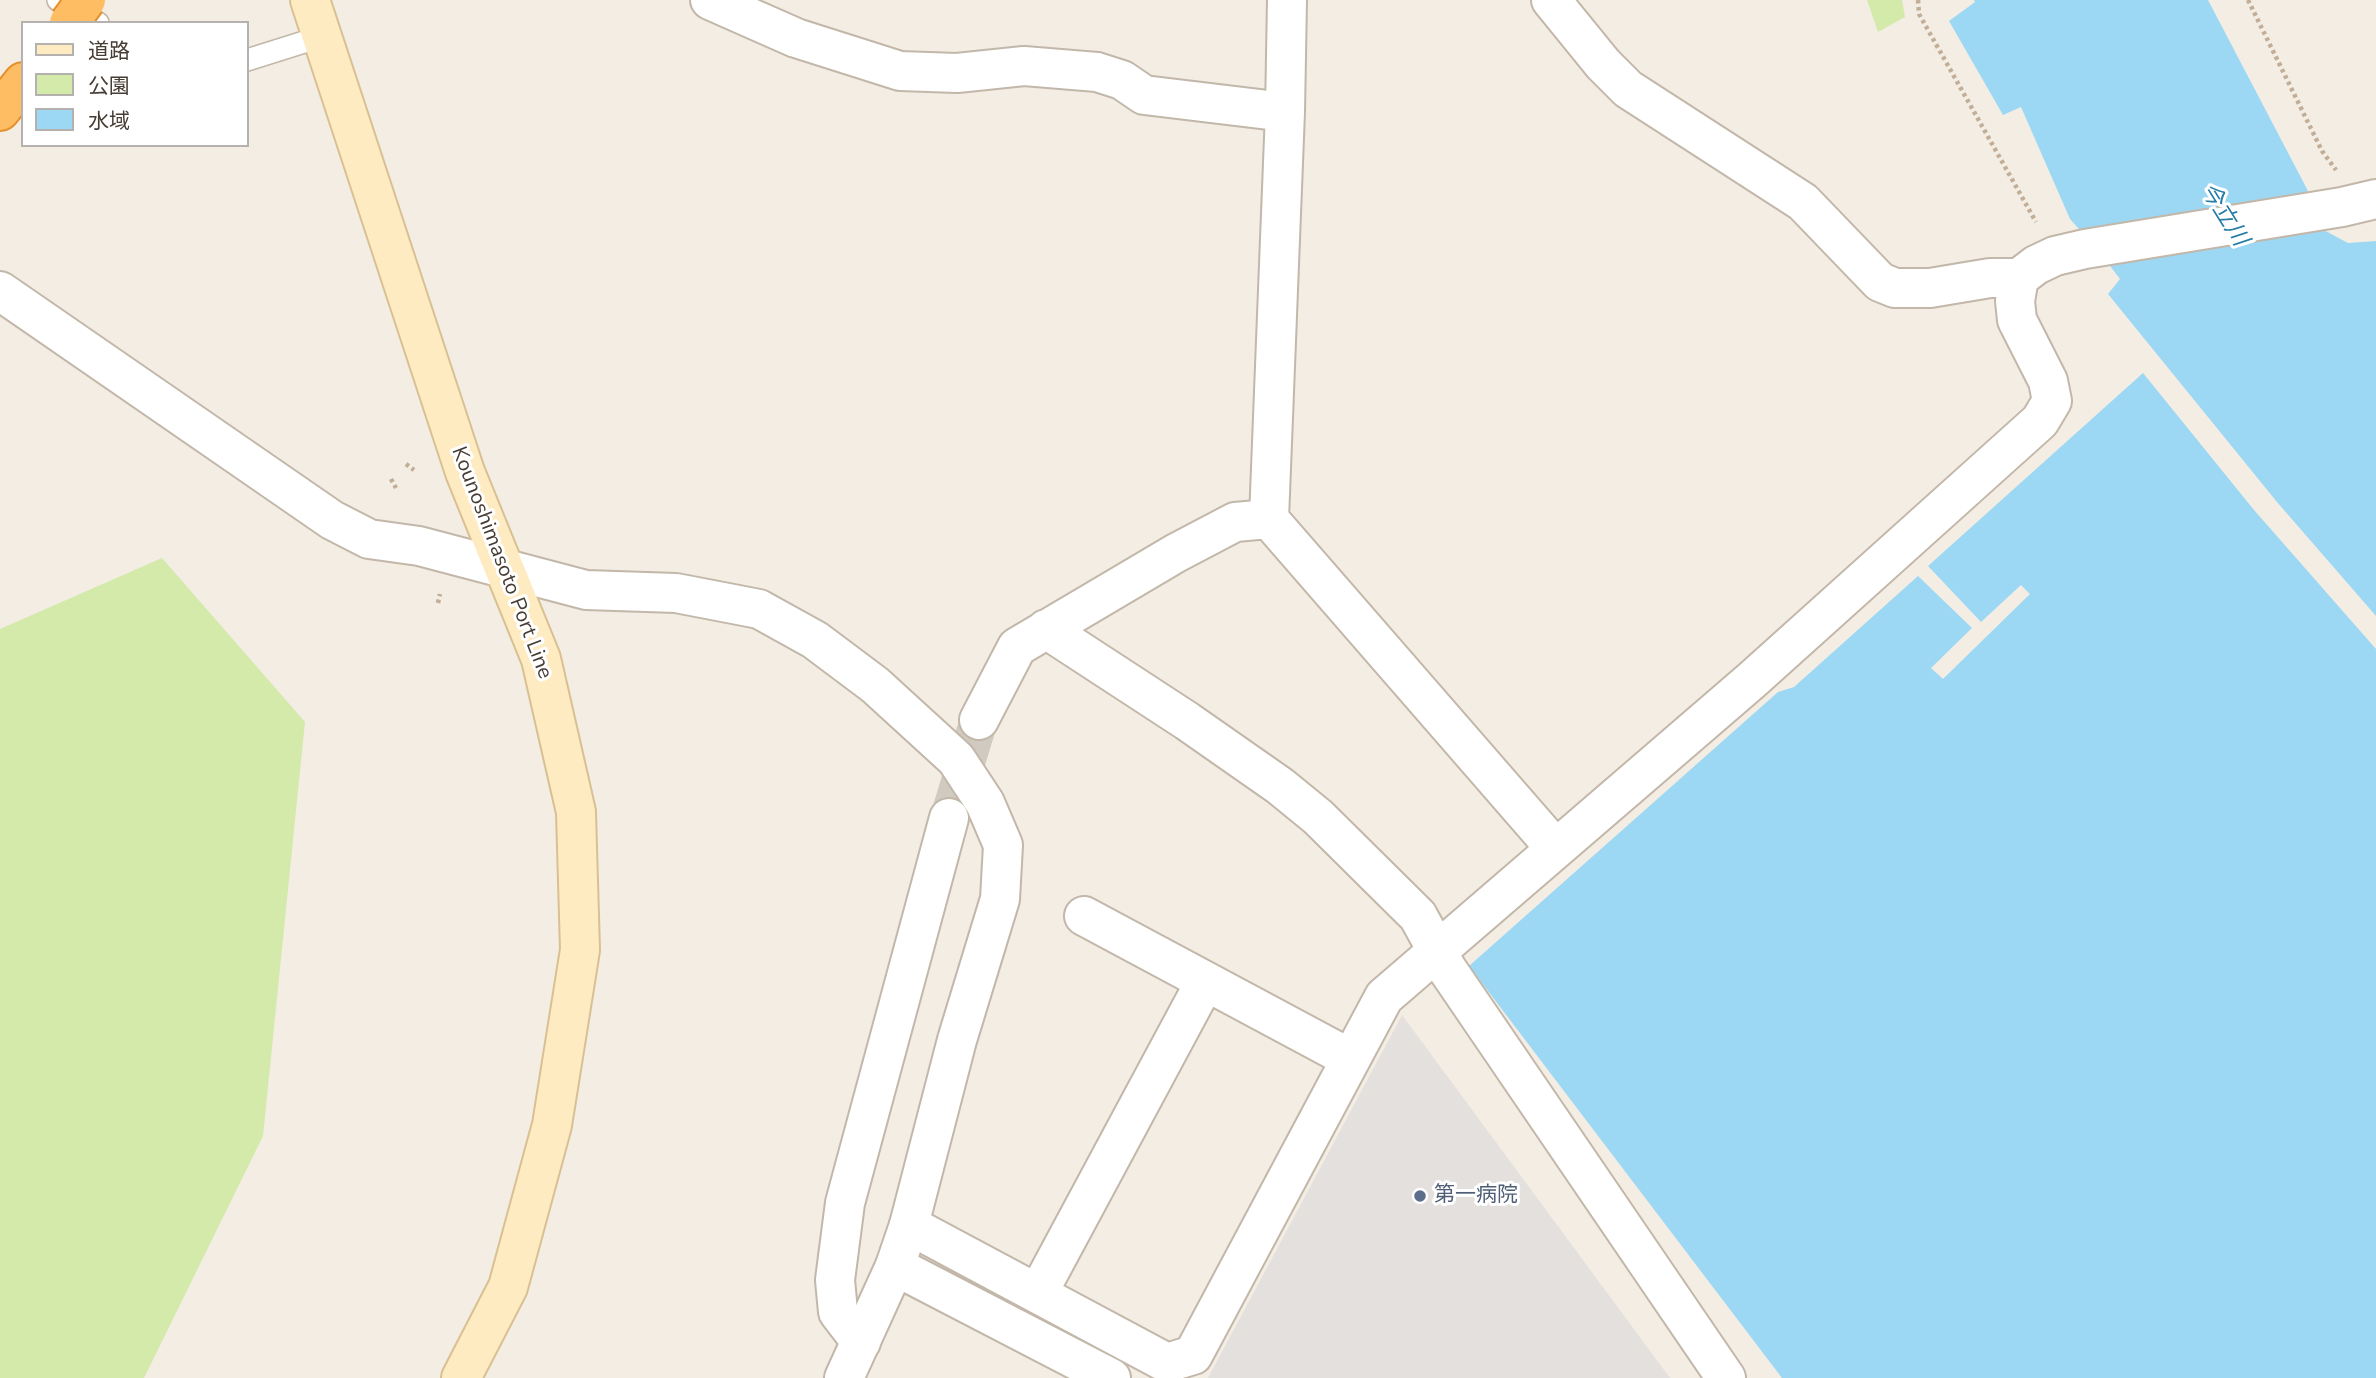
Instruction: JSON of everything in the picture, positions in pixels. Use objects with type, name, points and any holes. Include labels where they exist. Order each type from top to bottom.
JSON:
[{"type":"highway","points":[[70,21],[86,0]]},
{"type":"highway","points":[[0,111],[21,85]]},
{"type":"main road","name":"Kounoshimasoto Port Line","points":[[310,0],[465,472],[541,659],[576,812],[580,950],[552,1125],[508,1287],[461,1378]]},
{"type":"street","points":[[710,0],[796,38],[900,71],[957,73],[1024,66],[1097,72],[1122,80],[1144,95],[1285,112]]},
{"type":"street","points":[[1287,0],[1269,519],[1556,849]]},
{"type":"street","points":[[1551,0],[1603,64],[1628,89],[1803,202],[1880,282],[1895,288],[1930,288],[1990,278],[2019,278],[2036,265],[2070,253],[2359,203]]},
{"type":"street","points":[[909,1225],[1167,1363],[1193,1355],[1384,997],[1752,680],[2040,421],[2052,401],[2048,382],[2017,320],[2015,301],[2019,278]]},
{"type":"street","points":[[0,291],[332,520],[369,539],[419,546],[586,590],[676,593],[759,609],[815,640],[875,685],[956,759],[985,803],[1003,845],[1000,899],[957,1040],[909,1225],[895,1266],[844,1378]]},
{"type":"street","points":[[979,720],[1017,648],[1235,522],[1269,519]]},
{"type":"street","points":[[1046,629],[1186,720],[1280,786],[1318,817],[1418,915],[1437,951],[1726,1378]]},
{"type":"street","points":[[861,1342],[838,1312],[835,1280],[845,1203],[949,818]]},
{"type":"street","points":[[1084,916],[1351,1059]]},
{"type":"street","points":[[1038,1293],[1205,982]]},
{"type":"street","points":[[895,1266],[1111,1378]]},
{"type":"lane","points":[[58,0],[95,21]]},
{"type":"lane","points":[[248,60],[320,37]]},
{"type":"path","points":[[1917,0],[1919,14],[2070,253]]},
{"type":"path","points":[[2248,0],[2322,151],[2359,203]]},
{"type":"path","points":[[406,464],[414,470]]},
{"type":"path","points":[[391,479],[396,488]]},
{"type":"path","points":[[438,603],[440,594]]},
{"type":"green space","points":[[1867,0],[1902,0],[1905,17],[1878,32]]},
{"type":"green space","points":[[162,558],[305,722],[263,1136],[144,1378],[0,1378],[0,629]]},
{"type":"shaded area","name":"第一病院","points":[[1402,1015],[1670,1378],[1208,1378]]},
{"type":"water","name":"今立川","points":[[1974,0],[2208,0],[2307,189],[2317,225],[2103,256],[2070,219],[2021,107],[2003,115],[1949,21],[1975,2]]},
{"type":"water","points":[[2318,227],[2348,243],[2376,241],[2376,616],[2277,502],[2108,294],[2120,279],[2104,258]]},
{"type":"water","points":[[2143,373],[2254,510],[2376,649],[2376,1378],[1782,1378],[1469,966],[1778,692],[1794,687],[1918,576],[1972,628],[1931,668],[1943,679],[2030,594],[2021,585],[1981,622],[1928,566]]},
{"type":"tunnel","points":[[949,818],[979,720]]},
{"type":"place","name":"第一病院","points":[[1420,1196]]}]
